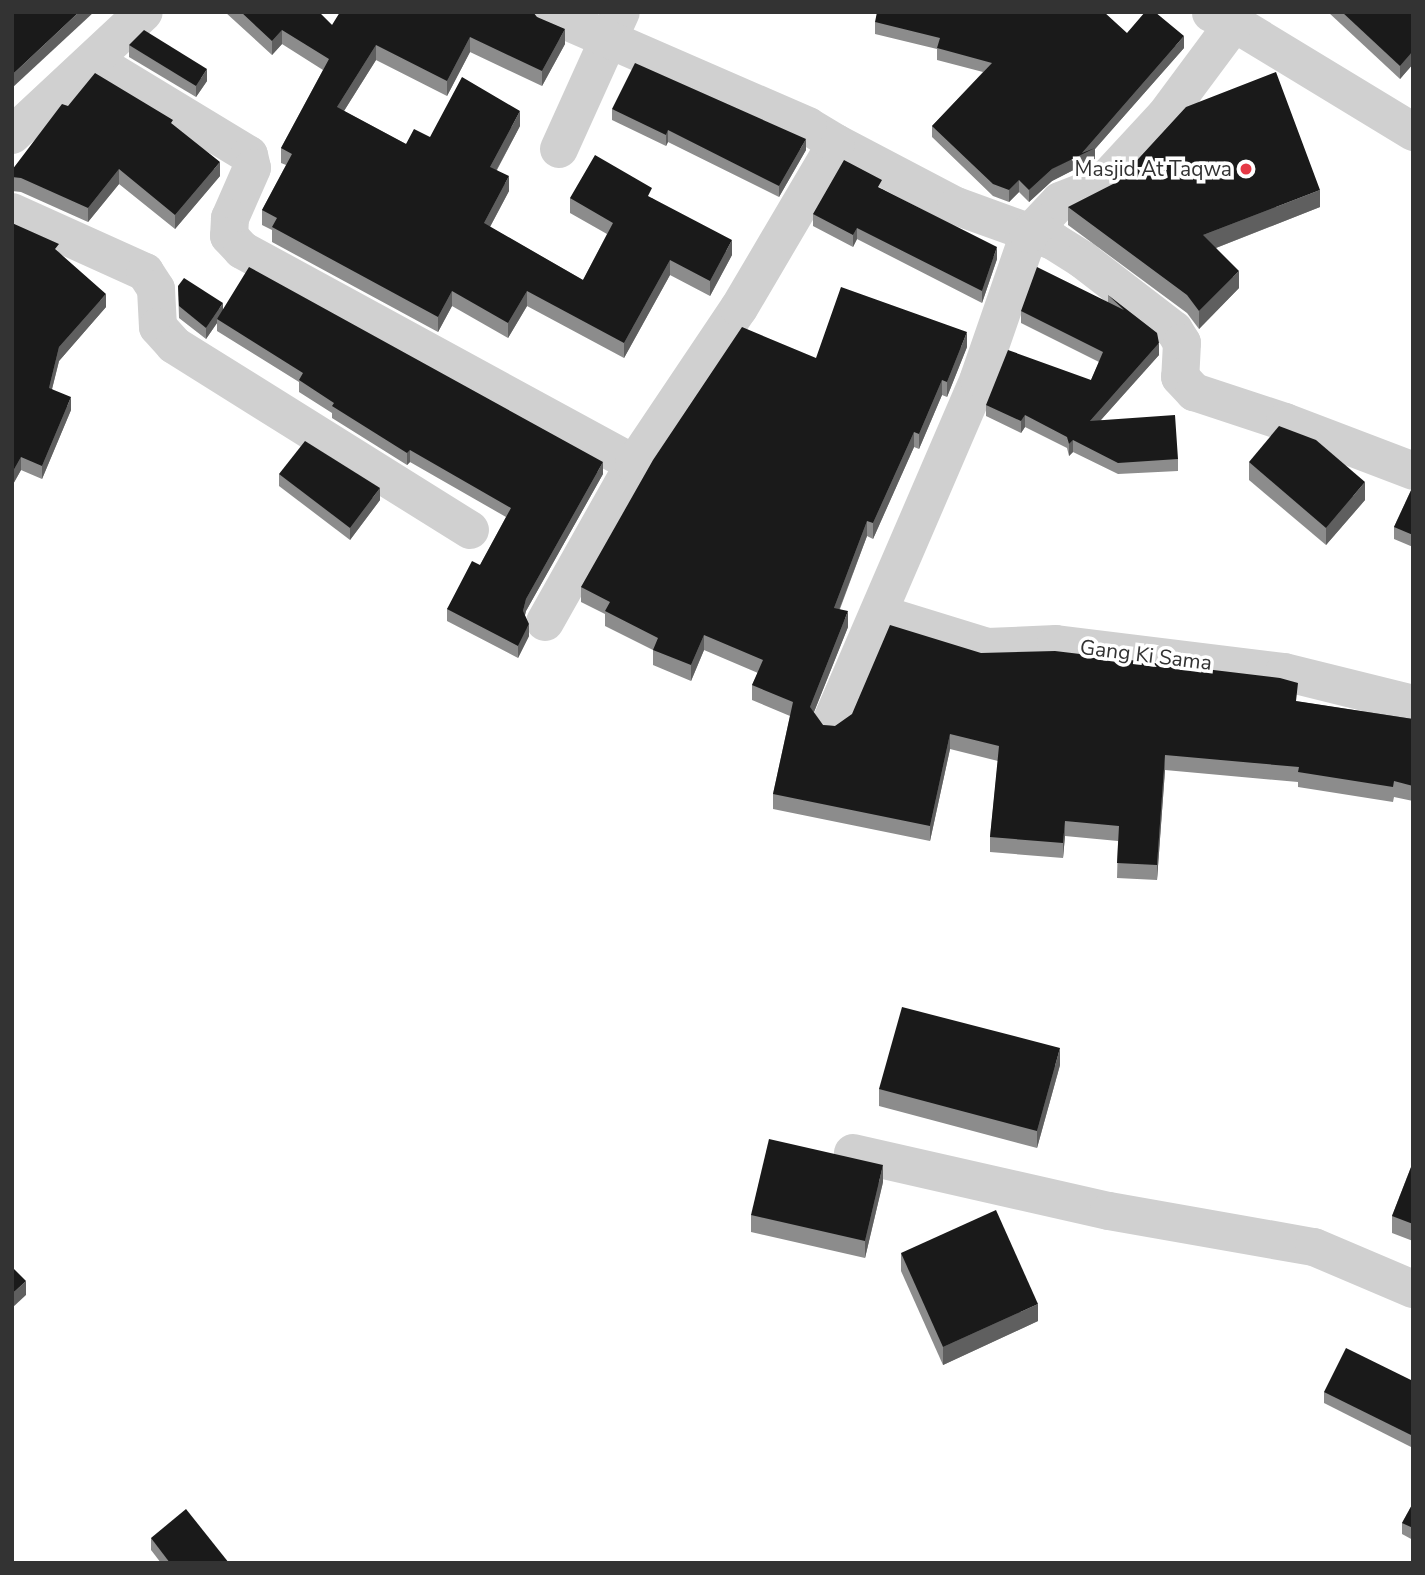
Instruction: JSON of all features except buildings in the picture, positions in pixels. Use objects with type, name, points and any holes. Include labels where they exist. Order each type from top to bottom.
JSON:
[{"type":"street","points":[[12,135],[144,12]]},
{"type":"street","points":[[546,12],[615,25],[956,206],[1053,241],[1083,260],[1174,330],[1182,343],[1180,377],[1194,392],[1413,471]]},
{"type":"street","points":[[832,720],[880,614],[979,378],[1029,233],[1060,201],[1101,185],[1165,116],[1222,17],[1413,132]]},
{"type":"street","points":[[559,149],[615,25]]},
{"type":"street","points":[[94,61],[249,155],[252,168],[230,218],[229,236],[242,250],[634,464]]},
{"type":"street","points":[[545,622],[634,464],[739,308],[836,142]]},
{"type":"street","points":[[12,212],[145,272],[156,289],[158,327],[174,345],[470,530]]},
{"type":"street","name":"Gang Ki Sama","points":[[880,614],[987,647],[1056,644],[1284,672],[1413,704]]},
{"type":"street","points":[[853,1153],[1109,1211],[1314,1247],[1413,1289]]},
{"type":"place","name":"Masjid At Taqwa","points":[[1246,169]]}]
